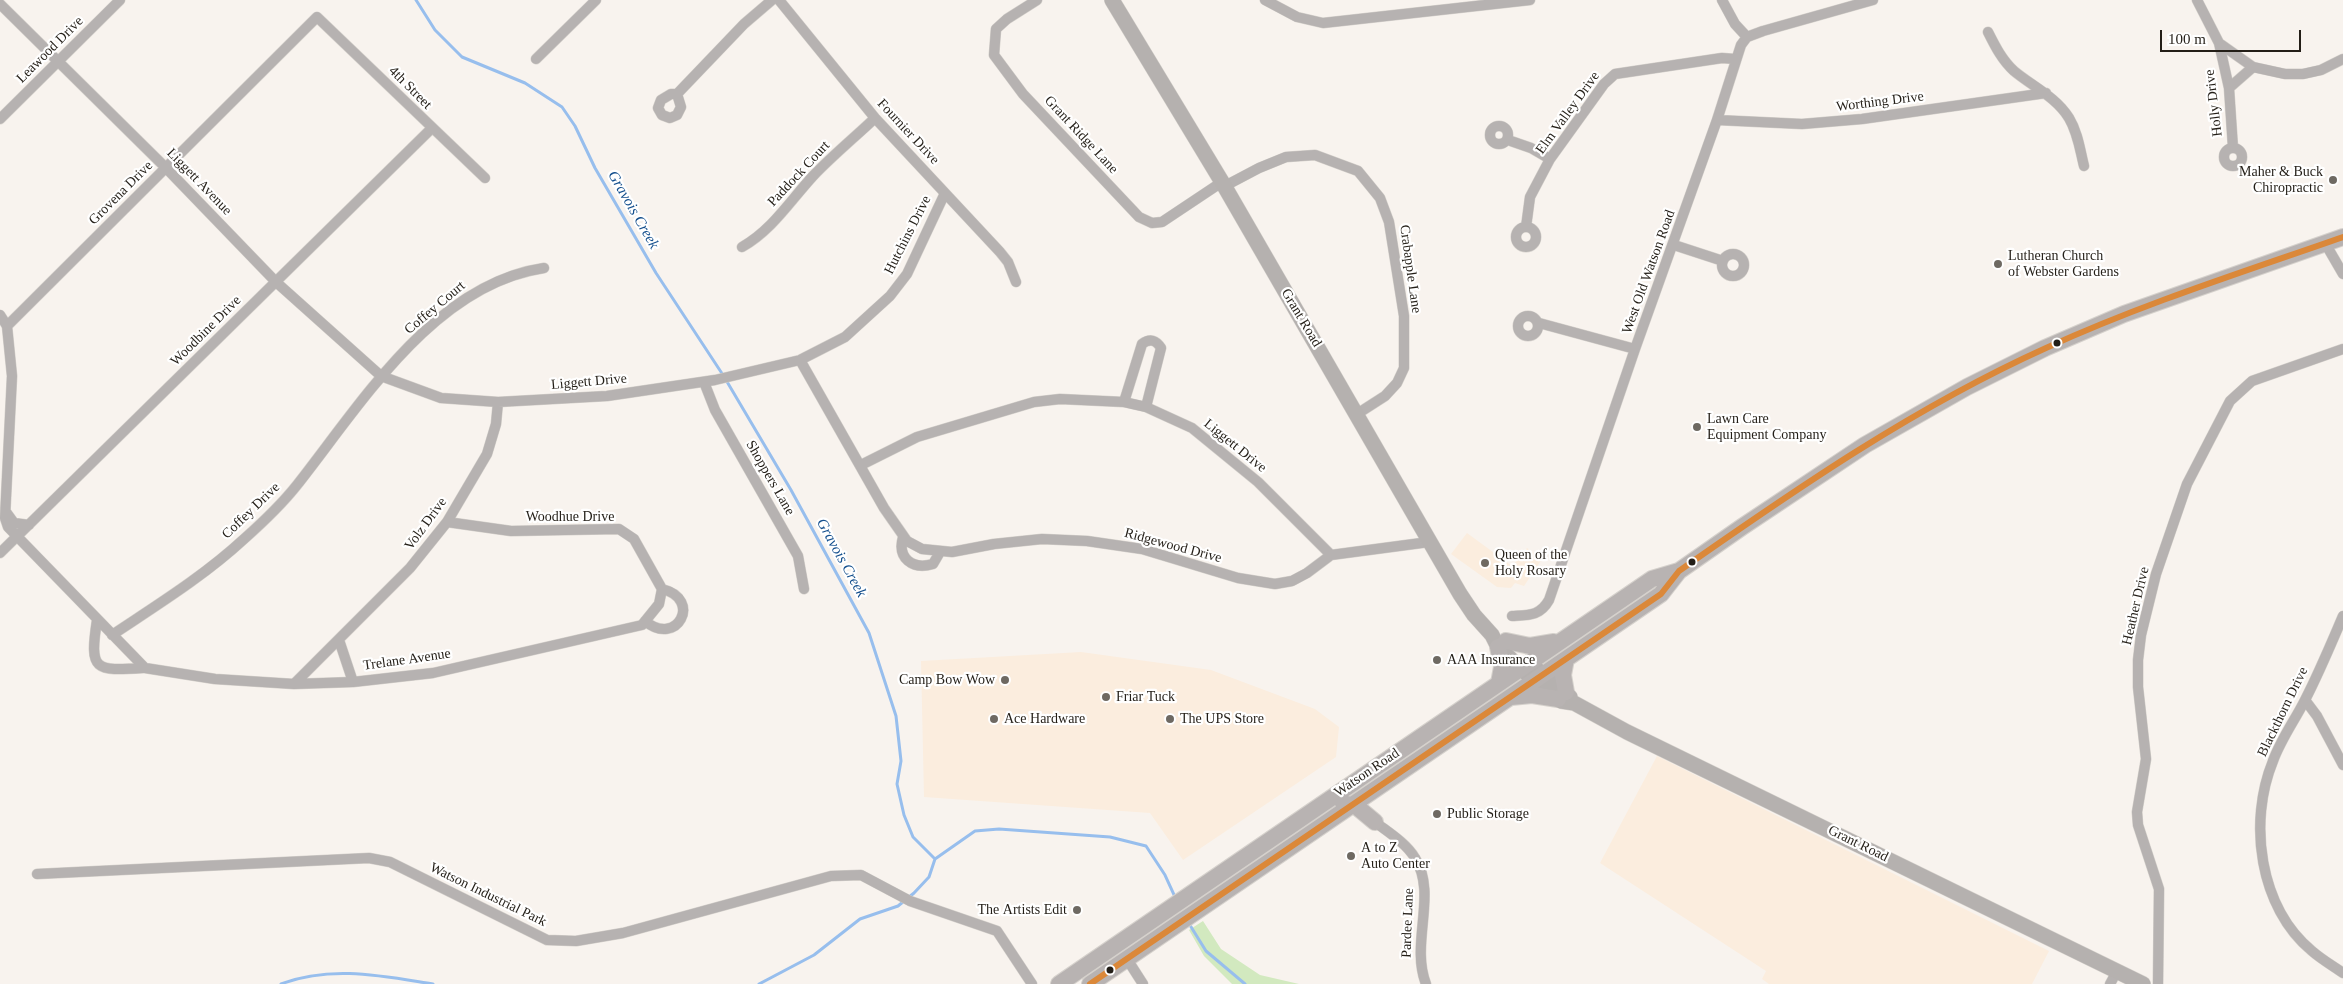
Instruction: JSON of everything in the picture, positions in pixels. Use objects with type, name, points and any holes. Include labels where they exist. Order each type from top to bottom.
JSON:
[{"type":"main road","name":"Watson Road","points":[[1059,984],[1185,898],[1339,805],[1369,793],[1661,594],[1680,571],[1865,445],[1929,407],[1995,373],[2124,314],[2343,237]]},
{"type":"main road","name":"Watson Road","points":[[1090,984],[1194,913],[1498,683],[1652,579],[1680,571]]},
{"type":"main road","points":[[1498,683],[1502,666],[1499,641],[1530,646],[1561,640]]},
{"type":"main road","points":[[1509,697],[1532,695],[1566,698],[1563,675],[1566,659]]},
{"type":"main road","points":[[1369,793],[1375,822]]},
{"type":"main road","points":[[1339,805],[1375,822]]},
{"type":"street","name":"Leawood Drive","points":[[0,119],[120,0]]},
{"type":"street","points":[[536,60],[596,0]]},
{"type":"street","points":[[677,94],[744,24],[772,0]]},
{"type":"street","name":"Fournier Drive","points":[[779,0],[875,118],[1000,252],[1008,262],[1016,282]]},
{"type":"street","name":"Grant Ridge Lane","points":[[1037,0],[1007,19],[996,29],[994,55],[1024,94],[1139,217],[1152,222],[1162,222],[1223,185]]},
{"type":"street","name":"Grant Road","points":[[1112,0],[1223,185],[1357,414],[1429,542],[1474,615],[1524,665],[1538,678],[1566,698],[1627,732],[2114,977],[2144,984]]},
{"type":"street","points":[[1265,0],[1297,17],[1322,23],[1530,0]]},
{"type":"street","points":[[1722,0],[1735,24],[1747,37],[1873,0]]},
{"type":"street","name":"Holly Drive","points":[[2197,0],[2219,44],[2229,88],[2233,148]]},
{"type":"street","name":"Liggett Avenue","points":[[0,4],[166,168],[276,282],[380,376]]},
{"type":"street","name":"4th Street","points":[[317,17],[486,178]]},
{"type":"street","name":"Grovena Drive","points":[[7,326],[317,17]]},
{"type":"street","points":[[1988,32],[2003,59],[2013,70],[2046,93],[2068,117],[2076,133],[2084,166]]},
{"type":"street","name":"West Old Watson Road","points":[[1512,616],[1534,615],[1544,608],[1549,600],[1635,349],[1674,245],[1736,59],[1741,45],[1747,37]]},
{"type":"street","points":[[2219,44],[2253,66],[2285,74],[2303,74],[2321,70],[2343,59]]},
{"type":"street","name":"Elm Valley Drive","points":[[1526,227],[1530,197],[1550,160],[1604,84],[1615,74],[1722,58],[1736,59]]},
{"type":"street","points":[[2229,88],[2253,66]]},
{"type":"street","name":"Worthing Drive","points":[[1717,120],[1802,124],[1871,118],[2046,93]]},
{"type":"street","name":"Paddock Court","points":[[742,247],[757,238],[770,226],[813,176],[875,118]]},
{"type":"street","name":"Woodbine Drive","points":[[0,553],[432,128]]},
{"type":"street","points":[[1508,140],[1531,148],[1550,160]]},
{"type":"street","name":"Crabapple Lane","points":[[1223,185],[1286,157],[1315,155],[1358,171],[1380,198],[1389,222],[1404,316],[1404,368],[1397,382],[1385,396],[1357,414]]},
{"type":"street","name":"Hutchins Drive","points":[[800,360],[845,337],[890,296],[907,274],[945,193]]},
{"type":"street","points":[[2324,243],[2343,274]]},
{"type":"street","points":[[1674,245],[1723,261]]},
{"type":"street","name":"Coffey Court","points":[[380,376],[450,310],[474,291],[501,278],[544,268]]},
{"type":"street","points":[[0,315],[7,326],[12,376],[6,512],[8,527],[16,538],[145,668]]},
{"type":"street","points":[[1539,323],[1635,349]]},
{"type":"street","points":[[1124,402],[1142,344],[1153,340],[1158,342],[1161,348],[1160,358],[1146,408]]},
{"type":"street","name":"Heather Drive","points":[[2158,984],[2158,888],[2138,825],[2137,812],[2146,759],[2138,687],[2138,660],[2141,635],[2156,574],[2187,484],[2230,401],[2252,380],[2343,349]]},
{"type":"street","name":"Liggett Drive","points":[[380,376],[440,398],[498,402],[607,396],[715,380],[800,360]]},
{"type":"street","name":"Ridgewood Drive","points":[[800,360],[903,537],[922,549],[940,552],[1042,539],[1087,541],[1142,549],[1245,580],[1275,584],[1292,581],[1307,574],[1331,555]]},
{"type":"street","name":"Coffey Drive","points":[[112,635],[188,583],[244,540],[295,487],[380,376]]},
{"type":"street","name":"Shoppers Lane","points":[[704,382],[715,410],[798,556],[804,589]]},
{"type":"street","name":"Liggett Drive","points":[[861,465],[916,437],[1034,402],[1060,399],[1124,402],[1146,408],[1192,428],[1258,482],[1331,555]]},
{"type":"street","name":"Volz Drive","points":[[294,684],[410,568],[447,522],[487,454],[496,424],[498,402]]},
{"type":"street","points":[[6,512],[14,523],[29,524]]},
{"type":"street","name":"Woodhue Drive","points":[[447,522],[511,531],[619,529],[634,539],[662,589],[676,594],[683,605],[680,621],[673,627],[663,630],[653,628],[645,621]]},
{"type":"street","name":"Ridgewood Drive","points":[[903,537],[900,547],[905,559],[915,565],[933,564],[940,552]]},
{"type":"street","points":[[1331,555],[1429,542]]},
{"type":"street","points":[[645,621],[659,604],[662,589]]},
{"type":"street","name":"Blackthorn Drive","points":[[2343,616],[2306,700],[2273,761],[2263,796],[2261,842],[2272,896],[2295,933],[2311,950],[2343,973]]},
{"type":"street","name":"Trelane Avenue","points":[[97,620],[93,647],[94,657],[98,666],[107,670],[145,668],[215,679],[294,684],[353,682],[433,673],[642,624],[645,621]]},
{"type":"street","points":[[339,640],[353,682]]},
{"type":"street","points":[[2306,700],[2317,716],[2343,764]]},
{"type":"street","name":"Pardee Lane","points":[[1375,822],[1414,857],[1422,870],[1425,886],[1420,964],[1426,984]]},
{"type":"street","name":"Watson Industrial Park","points":[[38,874],[369,858],[390,862],[548,940],[576,941],[623,933],[832,876],[861,875],[905,898],[998,931],[1032,984]]},
{"type":"street","points":[[1126,959],[1143,984]]},
{"type":"shaded area","name":"Queen of the Holy Rosary","points":[[1467,533],[1512,566],[1527,548],[1542,559],[1524,586],[1515,583],[1511,588],[1497,587],[1451,554]]},
{"type":"shaded area","points":[[1081,652],[1211,670],[1315,709],[1339,727],[1336,757],[1183,860],[1150,813],[924,797],[921,661]]},
{"type":"shaded area","points":[[1657,756],[2049,951],[2032,984],[1769,984],[1762,979],[1766,971],[1600,863]]},
{"type":"green space","points":[[1203,921],[1221,949],[1260,975],[1299,984],[1232,984],[1204,956],[1189,930]]},
{"type":"waterway","name":"Gravois Creek","points":[[416,0],[435,30],[462,57],[525,83],[562,107],[575,126],[595,168],[656,273],[723,375]]},
{"type":"waterway","name":"Gravois Creek","points":[[726,380],[791,490],[869,633],[896,716],[901,761],[897,784],[904,815],[913,837],[935,859],[975,831],[999,829],[1110,837],[1146,846],[1165,875],[1176,899]]},
{"type":"waterway","points":[[759,984],[814,955],[860,919],[898,906],[929,877],[935,859]]},
{"type":"waterway","name":"Gravois Creek","points":[[1188,922],[1206,951],[1245,984]]},
{"type":"waterway","points":[[281,984],[300,978],[338,974],[376,975],[433,984]]},
{"type":"transit line","points":[[1090,984],[1661,594],[1679,571],[1723,540],[1812,480],[1903,423],[1997,371],[2082,332],[2193,289],[2343,237]]},
{"type":"place","name":"Maher & Buck Chiropractic","points":[[2333,180]]},
{"type":"place","name":"Lutheran Church of Webster Gardens","points":[[1998,264]]},
{"type":"place","name":"Lawn Care Equipment Company","points":[[1697,427]]},
{"type":"place","name":"Queen of the Holy Rosary","points":[[1485,563]]},
{"type":"place","name":"AAA Insurance","points":[[1437,660]]},
{"type":"place","name":"Camp Bow Wow","points":[[1005,680]]},
{"type":"place","name":"Friar Tuck","points":[[1106,697]]},
{"type":"place","name":"Ace Hardware","points":[[994,719]]},
{"type":"place","name":"The UPS Store","points":[[1170,719]]},
{"type":"place","name":"Public Storage","points":[[1437,814]]},
{"type":"place","name":"A to Z Auto Center","points":[[1351,856]]},
{"type":"place","name":"The Artists Edit","points":[[1077,910]]}]
